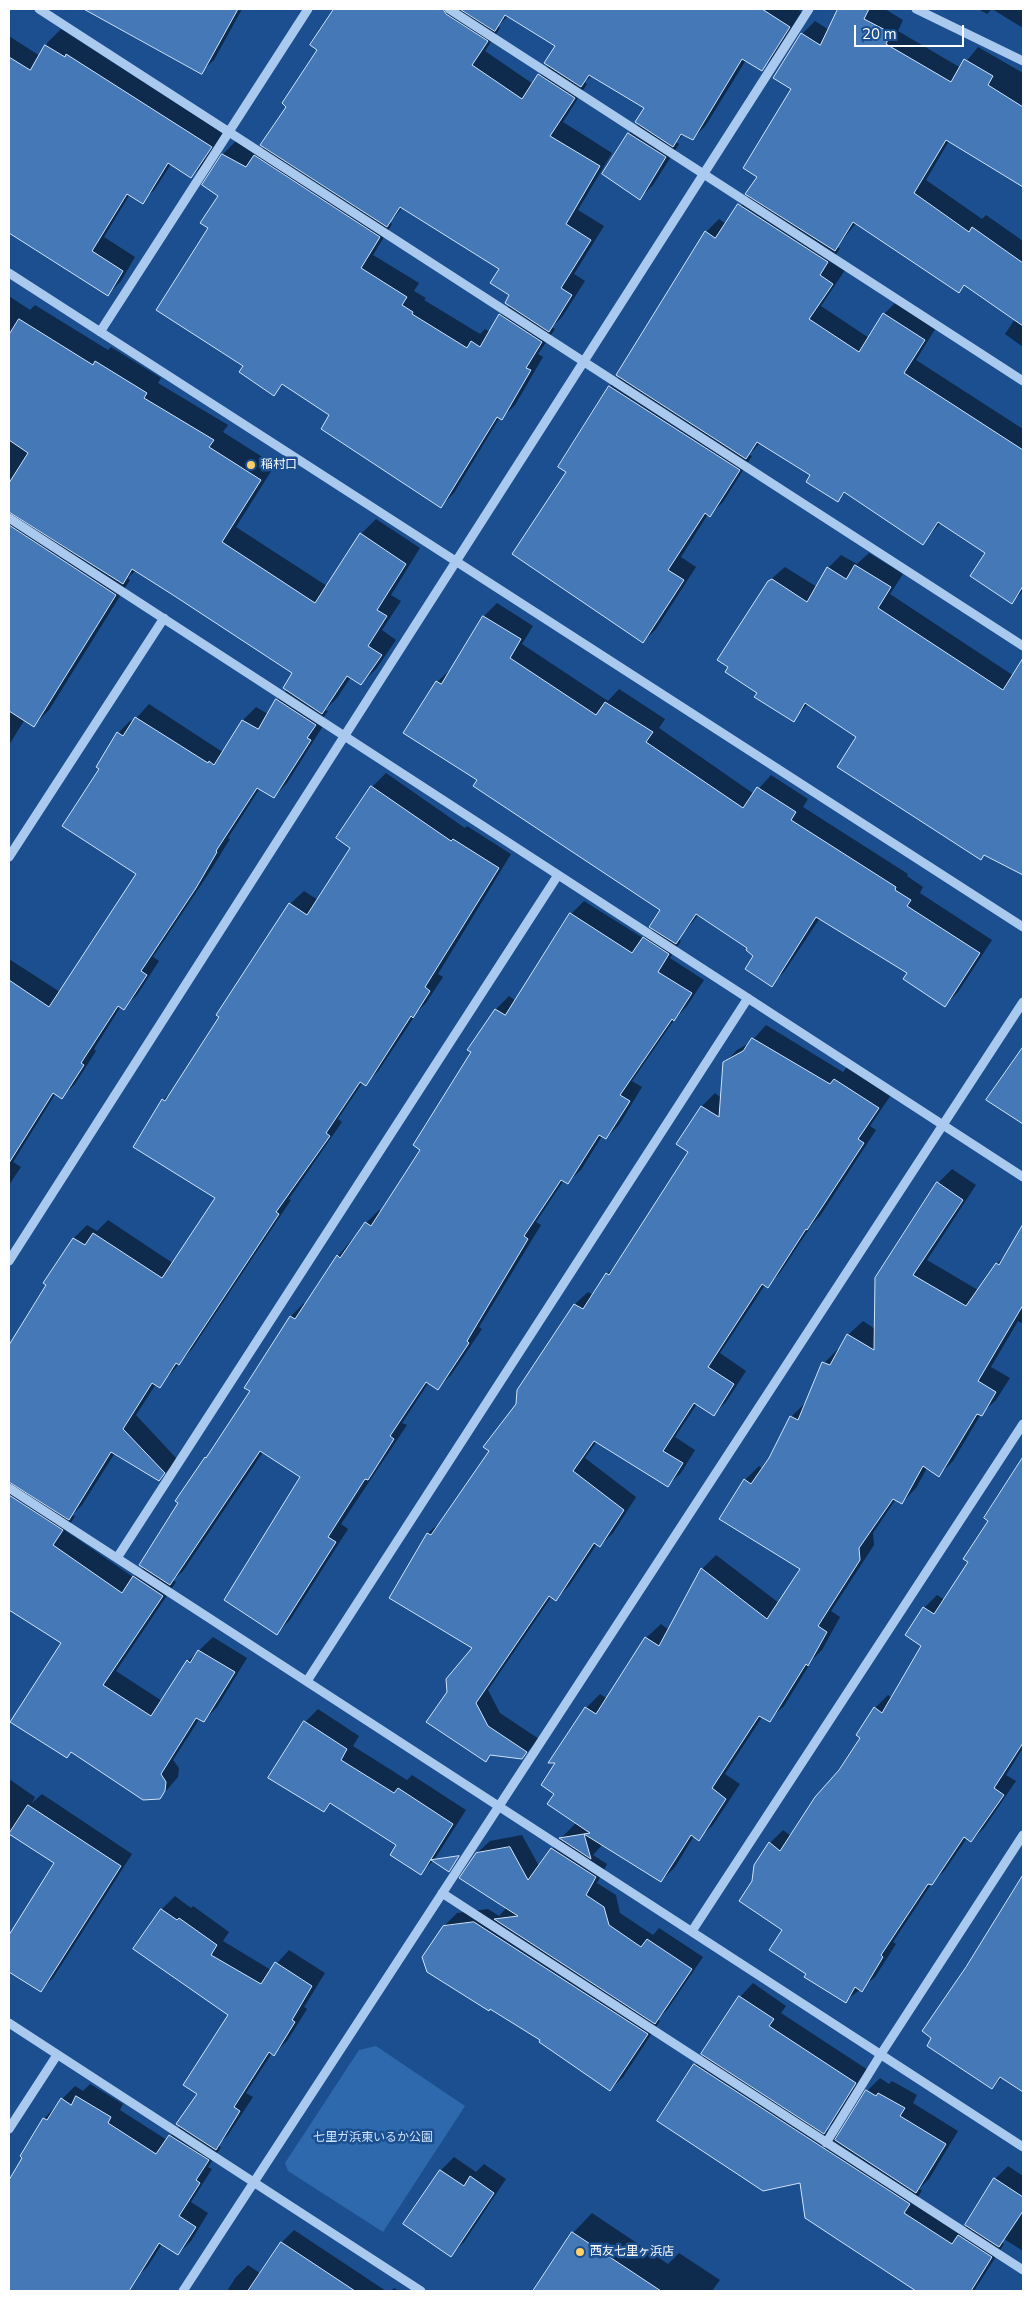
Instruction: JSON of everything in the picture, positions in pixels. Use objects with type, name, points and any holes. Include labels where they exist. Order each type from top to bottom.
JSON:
[{"type":"street","points":[[39,9],[1023,646]]},
{"type":"street","points":[[100,332],[308,9]]},
{"type":"street","points":[[449,9],[1023,381]]},
{"type":"street","points":[[9,1261],[810,9]]},
{"type":"street","points":[[916,9],[1023,61]]},
{"type":"street","points":[[9,273],[1023,927]]},
{"type":"street","points":[[9,518],[1023,1177]]},
{"type":"street","points":[[9,857],[164,618]]},
{"type":"street","points":[[117,1558],[558,875]]},
{"type":"street","points":[[307,1681],[748,998]]},
{"type":"street","points":[[183,2291],[1023,1002]]},
{"type":"street","points":[[692,1932],[1023,1424]]},
{"type":"street","points":[[9,1488],[1023,2147]]},
{"type":"street","points":[[826,2142],[1023,1835]]},
{"type":"street","points":[[442,1893],[1023,2270]]},
{"type":"street","points":[[9,2023],[421,2291]]},
{"type":"street","points":[[9,2130],[57,2055]]},
{"type":"green space","name":"七里ガ浜東いるか公園","points":[[376,2046],[465,2106],[383,2232],[288,2171],[285,2163],[359,2050]]},
{"type":"building","points":[[84,9],[238,9],[202,74]]},
{"type":"building","points":[[334,9],[443,9],[446,14],[488,41],[472,65],[522,99],[538,74],[575,98],[550,136],[600,166],[566,224],[591,240],[561,288],[572,295],[549,332],[505,303],[509,295],[490,283],[499,269],[400,207],[387,227],[260,145],[286,107],[282,103],[317,50],[310,45]]},
{"type":"building","points":[[460,9],[762,9],[790,27],[762,71],[742,59],[693,140],[681,134],[673,147],[635,122],[644,108],[589,75],[581,87],[544,63],[555,46],[505,15],[495,31]]},
{"type":"building","points":[[838,9],[869,9],[864,19],[891,33],[886,44],[951,82],[964,59],[993,76],[988,85],[1023,107],[1023,187],[946,140],[914,193],[969,232],[972,227],[1023,263],[1023,326],[964,285],[959,293],[853,222],[835,251],[745,194],[757,177],[743,168],[791,89],[773,78],[801,33],[820,45]]},
{"type":"building","points":[[45,45],[65,57],[66,54],[212,147],[191,178],[168,163],[143,204],[127,194],[92,251],[123,271],[108,296],[9,233],[9,57],[30,70]]},
{"type":"building","points":[[628,133],[666,157],[640,200],[602,174]]},
{"type":"building","points":[[222,154],[246,167],[254,155],[380,237],[361,268],[407,297],[402,305],[413,312],[412,314],[467,348],[471,341],[480,347],[499,314],[542,342],[526,368],[531,370],[502,420],[497,417],[441,508],[321,429],[329,415],[282,384],[274,396],[239,372],[243,366],[156,310],[208,228],[200,223],[218,196],[202,185]]},
{"type":"building","points":[[738,204],[828,262],[820,275],[833,284],[809,319],[859,352],[883,313],[925,340],[904,373],[1023,450],[1023,586],[1012,604],[970,576],[985,553],[938,522],[923,545],[844,492],[838,502],[806,482],[810,475],[757,442],[746,459],[616,375],[705,231],[715,238]]},
{"type":"building","points":[[19,319],[93,365],[95,361],[147,393],[144,398],[214,440],[209,447],[261,480],[222,542],[315,603],[360,533],[406,564],[377,610],[387,616],[368,646],[382,655],[361,685],[347,676],[322,714],[283,688],[292,673],[173,595],[132,569],[123,584],[9,512],[9,483],[28,453],[9,440],[9,335]]},
{"type":"building","points":[[609,386],[740,470],[710,517],[705,513],[668,570],[684,580],[643,643],[512,554],[566,472],[558,467]]},
{"type":"building","points":[[9,525],[116,595],[34,727],[9,711]]},
{"type":"building","points":[[855,565],[891,587],[878,608],[1003,690],[1023,658],[1023,875],[984,855],[981,860],[837,767],[856,737],[805,703],[794,722],[754,697],[757,693],[725,672],[728,667],[717,660],[768,581],[772,579],[807,602],[827,567],[846,579]]},
{"type":"building","points":[[483,616],[521,639],[510,658],[596,715],[605,702],[653,732],[646,742],[743,808],[757,787],[796,812],[791,820],[896,887],[895,890],[911,900],[907,906],[980,953],[945,1007],[903,979],[907,973],[816,917],[772,987],[745,969],[753,956],[746,950],[747,948],[696,914],[676,944],[649,927],[660,910],[473,786],[477,780],[403,733],[436,681],[441,684]]},
{"type":"building","points":[[276,699],[316,725],[307,738],[311,740],[274,798],[257,788],[216,851],[196,888],[141,971],[147,975],[124,1010],[118,1006],[81,1063],[84,1065],[62,1099],[53,1093],[9,1163],[9,980],[49,1007],[136,874],[62,826],[99,769],[96,767],[117,732],[123,736],[135,717],[214,765],[242,720],[258,729]]},
{"type":"building","points":[[371,786],[451,841],[453,839],[499,868],[425,987],[430,991],[413,1018],[411,1016],[366,1086],[360,1082],[326,1133],[330,1136],[276,1212],[279,1214],[179,1365],[176,1363],[160,1388],[152,1383],[123,1429],[165,1473],[159,1481],[111,1452],[69,1520],[9,1482],[9,1345],[46,1285],[43,1283],[73,1238],[85,1245],[93,1233],[162,1278],[215,1198],[133,1147],[162,1099],[165,1101],[219,1017],[216,1015],[289,903],[307,915],[350,848],[336,838]]},
{"type":"building","points":[[570,913],[632,953],[643,937],[669,954],[658,972],[692,993],[620,1095],[630,1101],[606,1139],[599,1135],[568,1184],[561,1180],[524,1236],[528,1239],[467,1341],[469,1343],[438,1390],[426,1382],[390,1436],[394,1439],[368,1480],[365,1479],[328,1537],[336,1542],[277,1635],[224,1600],[300,1477],[260,1451],[170,1585],[139,1565],[178,1503],[175,1501],[250,1391],[244,1388],[290,1316],[295,1319],[337,1255],[340,1258],[365,1222],[371,1226],[420,1150],[413,1145],[471,1052],[467,1050],[495,1009],[505,1015]]},
{"type":"building","points":[[752,1038],[830,1084],[834,1079],[879,1108],[858,1139],[864,1143],[807,1230],[768,1288],[762,1284],[708,1367],[734,1384],[714,1416],[694,1403],[663,1451],[683,1463],[668,1487],[594,1441],[573,1471],[624,1510],[600,1547],[594,1543],[556,1601],[549,1596],[476,1703],[488,1726],[527,1752],[522,1759],[490,1755],[486,1762],[426,1722],[447,1692],[446,1679],[472,1648],[389,1598],[427,1533],[431,1535],[489,1451],[483,1447],[516,1404],[517,1390],[574,1304],[583,1309],[606,1273],[609,1275],[688,1152],[676,1144],[701,1106],[719,1117],[723,1062],[743,1051]]},
{"type":"building","points":[[1023,1047],[1023,1124],[986,1100]]},
{"type":"building","points":[[937,1182],[963,1200],[913,1275],[966,1306],[996,1263],[999,1265],[1023,1224],[1023,1305],[978,1381],[996,1392],[982,1416],[977,1414],[939,1477],[923,1466],[902,1504],[893,1499],[859,1548],[860,1560],[818,1626],[827,1632],[808,1666],[806,1664],[770,1722],[759,1716],[712,1788],[726,1799],[699,1841],[691,1835],[661,1882],[584,1834],[591,1859],[559,1838],[590,1833],[547,1804],[554,1794],[541,1785],[555,1763],[548,1763],[585,1707],[596,1714],[645,1637],[659,1646],[701,1568],[767,1619],[800,1569],[719,1519],[744,1479],[751,1484],[769,1458],[790,1416],[798,1420],[822,1362],[830,1365],[847,1334],[874,1350],[875,1278]]},
{"type":"building","points":[[1023,1457],[1023,1743],[994,1788],[1004,1795],[971,1842],[964,1837],[932,1885],[928,1884],[881,1955],[883,1957],[862,1992],[855,1987],[846,2003],[804,1977],[806,1974],[769,1950],[782,1930],[739,1901],[752,1881],[754,1865],[769,1842],[780,1851],[815,1797],[839,1770],[860,1738],[856,1735],[874,1707],[882,1713],[921,1646],[905,1635],[923,1607],[934,1614],[968,1562],[963,1559],[988,1521],[984,1518]]},
{"type":"building","points":[[9,1495],[63,1530],[53,1545],[122,1593],[133,1576],[163,1596],[103,1685],[151,1716],[187,1660],[190,1663],[198,1650],[235,1672],[204,1722],[196,1718],[161,1774],[166,1782],[165,1791],[160,1799],[143,1800],[71,1752],[67,1758],[10,1722],[61,1643],[9,1610]]},
{"type":"building","points":[[304,1721],[347,1749],[341,1760],[394,1793],[398,1788],[453,1824],[421,1875],[390,1855],[396,1845],[330,1803],[324,1812],[268,1778]]},
{"type":"building","points":[[28,1805],[121,1866],[41,1992],[9,1972],[9,1935],[54,1863],[9,1834]]},
{"type":"building","points":[[510,1847],[528,1880],[551,1848],[596,1877],[586,1895],[604,1907],[609,1925],[641,1947],[647,1939],[692,1969],[655,2024],[494,1919],[518,1916],[459,1878],[476,1853]]},
{"type":"building","points":[[459,1856],[449,1872],[431,1860]]},
{"type":"building","points":[[1023,1875],[1023,2092],[1000,2077],[992,2089],[927,2046],[931,2038],[922,2031],[966,1967]]},
{"type":"building","points":[[161,1909],[177,1920],[179,1918],[217,1945],[211,1955],[261,1984],[275,1962],[312,1986],[292,2020],[295,2022],[274,2056],[269,2052],[234,2107],[240,2111],[216,2150],[176,2124],[197,2094],[183,2085],[228,2015],[133,1949]]},
{"type":"building","points":[[474,1922],[648,2034],[610,2091],[539,2042],[540,2040],[427,1972],[422,1957],[443,1926]]},
{"type":"building","points":[[739,1996],[774,2019],[769,2026],[856,2083],[824,2134],[701,2054]]},
{"type":"building","points":[[694,2064],[910,2204],[904,2213],[952,2244],[958,2235],[992,2257],[971,2291],[916,2291],[805,2218],[800,2183],[763,2191],[657,2121]]},
{"type":"building","points":[[866,2090],[876,2096],[878,2093],[905,2108],[900,2116],[946,2144],[916,2193],[835,2140]]},
{"type":"building","points":[[76,2096],[111,2117],[108,2123],[156,2154],[169,2135],[209,2160],[196,2180],[200,2183],[179,2216],[196,2227],[178,2255],[159,2243],[129,2291],[9,2291],[9,2180],[22,2158],[20,2156],[43,2118],[47,2120],[61,2098],[71,2105]]},
{"type":"building","points":[[440,2170],[464,2186],[470,2176],[494,2193],[451,2257],[403,2224]]},
{"type":"building","points":[[994,2178],[1023,2197],[1023,2211],[999,2247],[965,2225]]},
{"type":"building","name":"西友七里ヶ浜店","points":[[572,2232],[661,2291],[533,2291]]},
{"type":"building","points":[[281,2242],[355,2291],[248,2291]]},
{"type":"place","name":"稲村口","points":[[251,465]]},
{"type":"place","name":"西友七里ヶ浜店","points":[[580,2252]]}]
